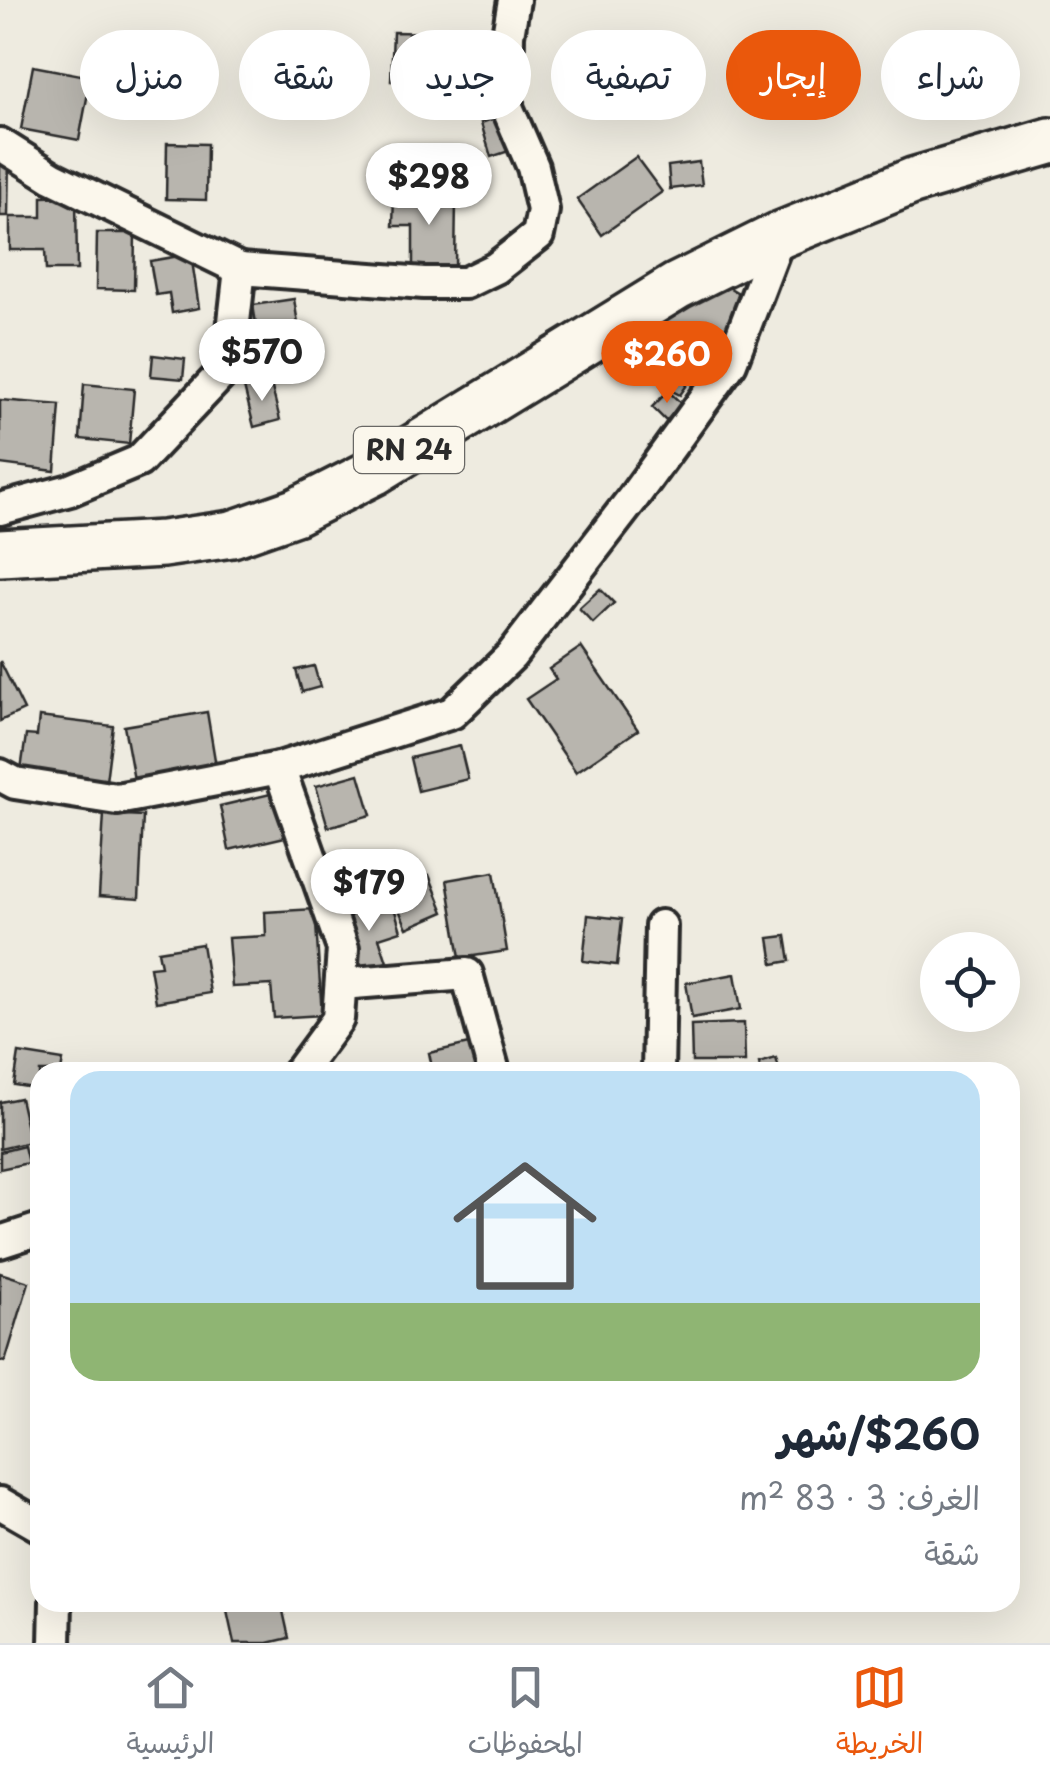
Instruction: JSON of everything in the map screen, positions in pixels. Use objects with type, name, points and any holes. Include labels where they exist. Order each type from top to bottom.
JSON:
[{"type":"main road","name":"RN 24","points":[[0,553],[163,544],[232,534],[295,512],[374,472],[677,286],[780,235],[913,181],[1050,141]]},
{"type":"street","points":[[0,144],[52,177],[240,269],[424,284],[466,282],[496,268],[538,235],[543,210],[508,108],[508,35],[514,0]]},
{"type":"street","points":[[0,775],[16,783],[117,799],[279,768],[452,713],[511,656],[731,363],[780,235]]},
{"type":"street","points":[[0,509],[70,490],[139,461],[230,366],[240,269]]},
{"type":"street","points":[[279,768],[343,948],[338,1019],[306,1062]]},
{"type":"street","points":[[658,1062],[661,926]]},
{"type":"street","points":[[340,984],[467,974],[491,1062]]},
{"type":"street","points":[[0,1242],[30,1236]]},
{"type":"street","points":[[0,1503],[30,1520]]},
{"type":"street","points":[[54,1643],[56,1612]]},
{"type":"building","points":[[33,66],[80,75],[83,120],[79,140],[21,129]]},
{"type":"building","points":[[499,120],[509,151],[491,157],[481,123]]},
{"type":"building","points":[[167,143],[207,144],[206,200],[166,199]]},
{"type":"building","points":[[0,155],[9,156],[8,216],[0,216]]},
{"type":"building","points":[[636,157],[662,192],[602,235],[577,199]]},
{"type":"building","points":[[699,162],[702,185],[670,189],[668,166]]},
{"type":"building","points":[[394,195],[456,197],[455,268],[413,267],[413,226],[393,226]]},
{"type":"building","points":[[76,196],[77,270],[46,270],[45,250],[10,250],[10,217],[42,217],[42,197]]},
{"type":"building","points":[[97,233],[135,233],[134,290],[96,289]]},
{"type":"building","points":[[191,254],[199,308],[172,313],[169,293],[156,295],[150,261]]},
{"type":"building","points":[[725,285],[740,294],[745,303],[680,395],[661,385],[628,331]]},
{"type":"building","points":[[294,299],[299,330],[258,336],[253,305]]},
{"type":"building","points":[[304,344],[310,371],[269,380],[263,352]]},
{"type":"building","points":[[153,355],[185,359],[183,379],[151,376]]},
{"type":"building","points":[[270,380],[280,420],[254,427],[244,387]]},
{"type":"building","points":[[84,384],[134,389],[129,444],[80,439]]},
{"type":"building","points":[[668,391],[682,404],[666,421],[652,407]]},
{"type":"building","points":[[0,400],[60,405],[55,471],[0,464]]},
{"type":"building","points":[[600,589],[614,603],[593,623],[579,608]]},
{"type":"building","points":[[581,647],[638,730],[576,772],[526,699],[556,679],[549,669]]},
{"type":"building","points":[[0,661],[24,710],[0,721]]},
{"type":"building","points":[[314,666],[320,687],[302,692],[296,670]]},
{"type":"building","points":[[207,712],[216,766],[134,780],[124,726]]},
{"type":"building","points":[[39,717],[113,726],[106,781],[21,770],[26,735],[37,736]]},
{"type":"building","points":[[460,746],[468,779],[418,791],[410,758]]},
{"type":"building","points":[[359,774],[371,815],[328,827],[316,786]]},
{"type":"building","points":[[279,792],[289,836],[229,850],[220,806]]},
{"type":"building","points":[[104,814],[143,816],[139,899],[99,896]]},
{"type":"building","points":[[494,872],[507,951],[460,958],[447,880]]},
{"type":"building","points":[[429,875],[444,912],[407,928],[391,891]]},
{"type":"building","points":[[392,901],[401,931],[379,938],[387,962],[356,972],[338,918]]},
{"type":"building","points":[[315,909],[322,1015],[274,1018],[271,985],[232,987],[228,938],[266,936],[265,912]]},
{"type":"building","points":[[588,915],[622,919],[617,965],[583,961]]},
{"type":"building","points":[[786,936],[790,961],[773,964],[769,938]]},
{"type":"building","points":[[202,944],[210,993],[156,1002],[150,967],[161,966],[158,951]]},
{"type":"building","points":[[735,974],[741,1009],[692,1018],[686,983]]},
{"type":"building","points":[[744,1023],[745,1062],[692,1062],[691,1025]]},
{"type":"building","points":[[473,1043],[478,1062],[431,1062],[429,1053]]},
{"type":"building","points":[[19,1053],[63,1060],[30,1062],[30,1087],[14,1085]]},
{"type":"building","points":[[20,1098],[30,1142],[0,1149],[0,1102]]},
{"type":"building","points":[[24,1146],[28,1163],[0,1169],[0,1152]]},
{"type":"building","points":[[0,1273],[29,1282],[5,1362],[0,1361]]},
{"type":"building","points":[[227,1612],[283,1612],[289,1638],[268,1643],[234,1643]]}]
